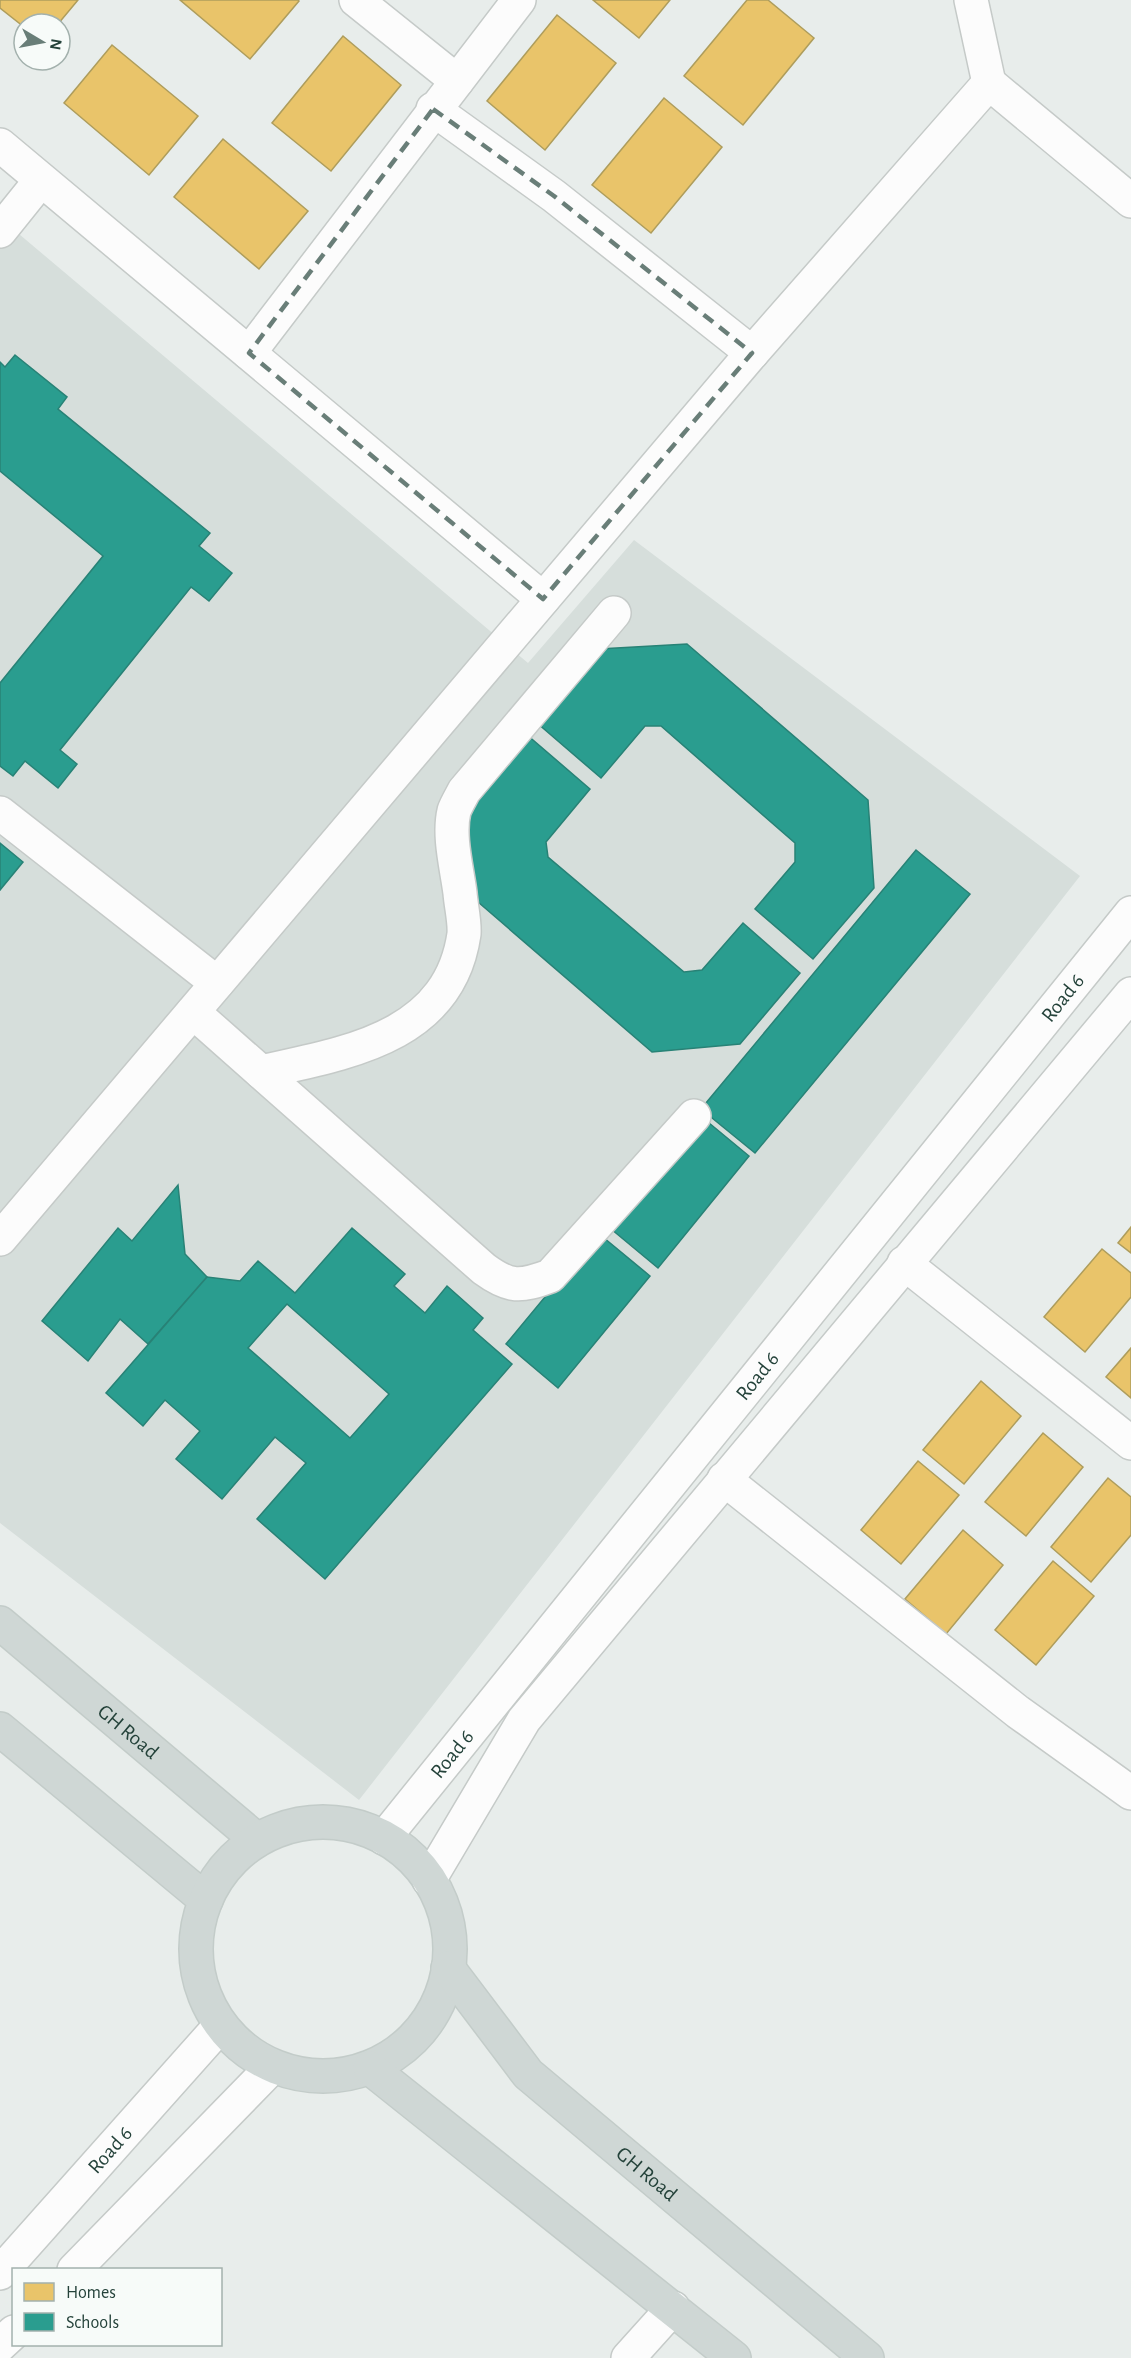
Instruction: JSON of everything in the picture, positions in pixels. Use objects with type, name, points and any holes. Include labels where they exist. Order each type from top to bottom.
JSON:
[{"type":"main road","name":"GH Road","points":[[0,1623],[256,1840]]},
{"type":"main road","points":[[0,1729],[206,1900]]},
{"type":"main road","points":[[320,1822],[353,1826],[384,1838],[409,1856],[429,1880],[443,1907],[449,1937],[448,1968],[435,2010],[408,2045],[370,2068],[338,2076],[304,2076],[272,2067],[244,2050],[220,2026],[201,1987],[196,1942],[206,1900],[218,1876],[256,1840],[287,1827],[320,1822]]},
{"type":"main road","name":"GH Road","points":[[448,1968],[528,2074],[867,2358]]},
{"type":"main road","points":[[370,2068],[734,2358]]},
{"type":"street","points":[[356,0],[457,81]]},
{"type":"street","points":[[249,353],[433,109],[519,0]]},
{"type":"street","points":[[968,1],[989,83],[1131,201]]},
{"type":"street","points":[[0,1239],[752,353],[989,83]]},
{"type":"street","points":[[433,109],[554,196],[752,353]]},
{"type":"street","points":[[0,145],[543,599]]},
{"type":"street","points":[[0,231],[41,180]]},
{"type":"street","points":[[261,1072],[364,1048],[406,1025],[442,994],[456,966],[464,932],[453,829],[454,812],[464,791],[614,613]]},
{"type":"street","points":[[0,813],[218,983]]},
{"type":"street","name":"Road 6","points":[[384,1838],[1131,913]]},
{"type":"street","name":"Road 6","points":[[429,1880],[524,1719],[1131,994]]},
{"type":"street","points":[[193,1012],[484,1269],[503,1283],[525,1285],[550,1276],[694,1116]]},
{"type":"street","points":[[904,1263],[1131,1443]]},
{"type":"street","points":[[724,1479],[1018,1712],[1131,1793]]},
{"type":"street","name":"Road 6","points":[[0,2273],[220,2026]]},
{"type":"street","points":[[76,2268],[272,2067]]},
{"type":"street","points":[[628,2358],[673,2308]]},
{"type":"street","points":[[0,2345],[12,2334]]},
{"type":"highlighted area","points":[[433,109],[554,196],[752,353],[543,599],[249,353]]},
{"type":"shaded area","points":[[0,218],[528,663],[634,540],[1080,876],[359,1800],[0,1523]]},
{"type":"building: Homes","points":[[0,0],[78,0],[68,12],[12,12],[12,18],[0,8]]},
{"type":"building: Homes","points":[[180,0],[298,0],[299,1],[250,59]]},
{"type":"building: Homes","points":[[593,0],[670,0],[639,38]]},
{"type":"building: Homes","points":[[747,0],[768,0],[814,38],[743,125],[684,76]]},
{"type":"building: Homes","points":[[557,15],[616,63],[545,150],[487,101]]},
{"type":"building: Homes","points":[[343,36],[401,85],[331,171],[272,123]]},
{"type":"building: Homes","points":[[112,45],[198,116],[149,175],[64,103]]},
{"type":"building: Homes","points":[[664,98],[722,147],[651,233],[592,185]]},
{"type":"building: Homes","points":[[223,139],[308,211],[259,269],[174,197]]},
{"type":"building: Homes","points":[[1131,1227],[1131,1253],[1118,1243]]},
{"type":"building: Homes","points":[[1102,1249],[1131,1273],[1131,1297],[1085,1352],[1044,1317]]},
{"type":"building: Homes","points":[[1131,1348],[1131,1398],[1106,1377]]},
{"type":"building: Homes","points":[[981,1381],[1021,1416],[964,1484],[923,1450]]},
{"type":"building: Homes","points":[[1043,1433],[1083,1467],[1026,1536],[985,1502]]},
{"type":"building: Homes","points":[[918,1461],[959,1495],[901,1564],[861,1530]]},
{"type":"building: Homes","points":[[1108,1478],[1131,1497],[1131,1535],[1091,1582],[1051,1547]]},
{"type":"building: Homes","points":[[963,1530],[1003,1565],[946,1634],[905,1599]]},
{"type":"building: Homes","points":[[1053,1561],[1094,1596],[1036,1665],[995,1630]]},
{"type":"building: Schools","points":[[15,355],[67,397],[58,409],[210,533],[199,546],[232,573],[209,601],[191,587],[60,750],[77,764],[58,788],[25,761],[13,776],[0,766],[0,683],[103,556],[0,471],[0,362],[5,367]]},
{"type":"building: Schools","points":[[687,644],[868,800],[874,888],[813,959],[755,909],[795,862],[795,843],[661,726],[645,726],[601,778],[537,723],[599,649]]},
{"type":"building: Schools","points":[[526,734],[590,789],[546,842],[548,857],[684,972],[702,970],[743,923],[800,973],[740,1044],[652,1052],[471,896],[463,807]]},
{"type":"building: Schools","points":[[0,843],[23,862],[0,890]]},
{"type":"building: Schools","points":[[916,850],[970,894],[755,1153],[701,1109]]},
{"type":"building: Schools","points":[[697,1113],[749,1156],[658,1268],[605,1224]]},
{"type":"building: Schools","points":[[178,1185],[185,1254],[207,1277],[148,1344],[120,1319],[88,1361],[42,1321],[118,1228],[132,1241]]},
{"type":"building: Schools","points":[[352,1228],[405,1274],[394,1286],[425,1313],[447,1286],[483,1318],[473,1330],[512,1364],[325,1579],[257,1519],[306,1463],[275,1437],[222,1499],[176,1459],[200,1431],[165,1400],[143,1426],[106,1393],[207,1277],[240,1281],[258,1261],[295,1293]],"holes":[[[287,1304],[389,1394],[350,1438],[248,1348]]]},
{"type":"building: Schools","points":[[598,1233],[650,1276],[558,1388],[506,1344]]}]
